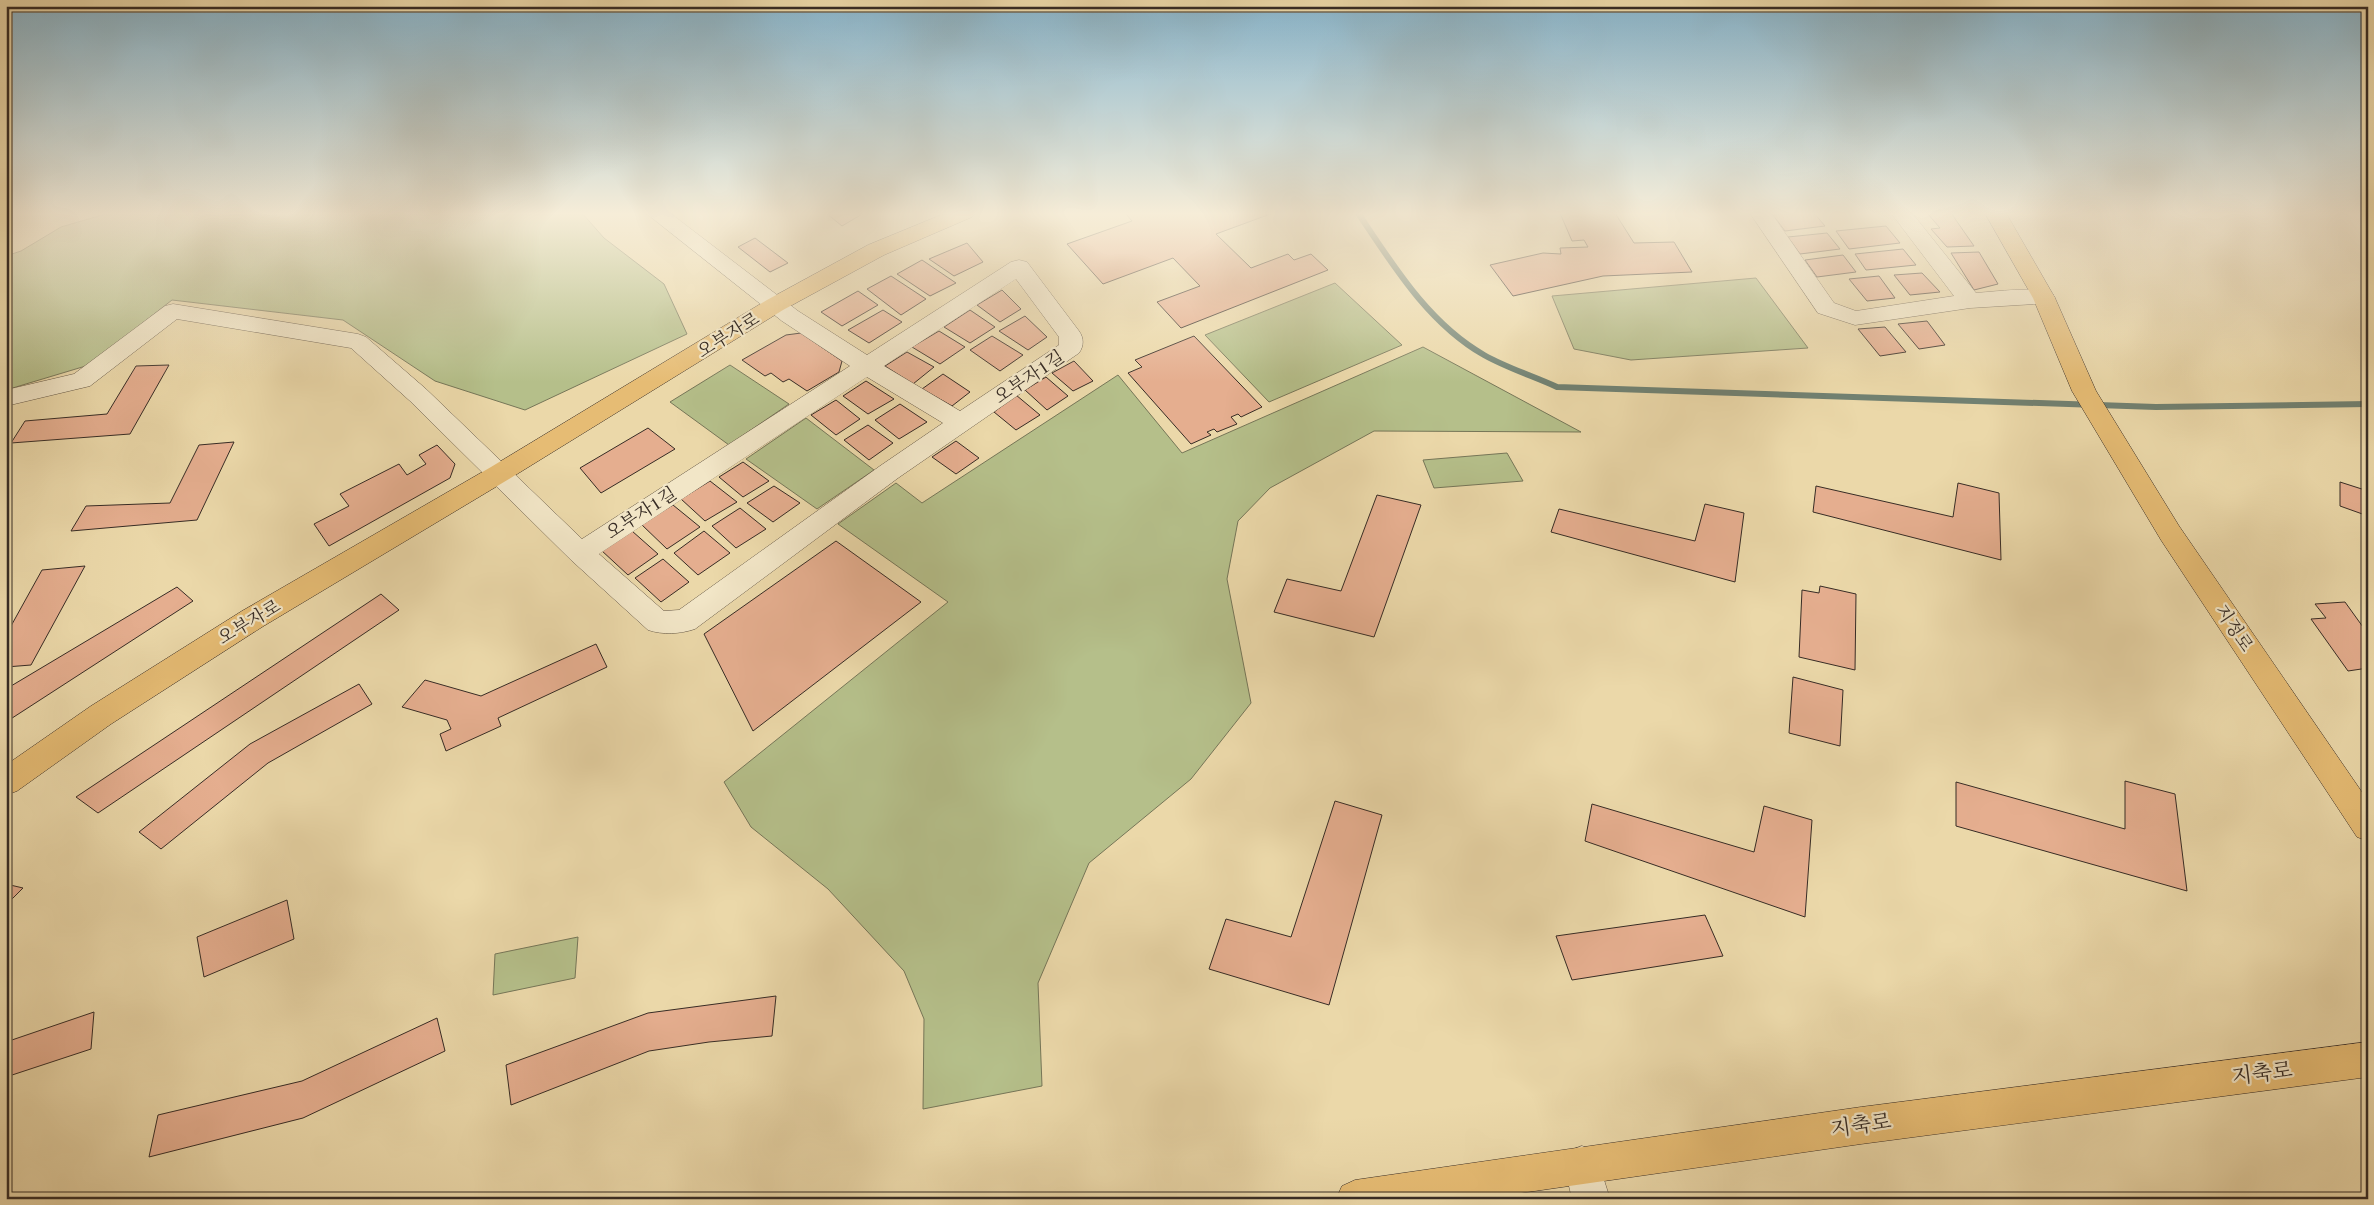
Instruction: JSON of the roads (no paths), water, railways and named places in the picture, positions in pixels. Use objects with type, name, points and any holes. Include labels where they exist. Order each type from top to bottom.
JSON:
[{"type":"main road","name":"오부자로","points":[[6,782],[101,714],[252,619],[500,474],[775,306],[841,269]]},
{"type":"main road","points":[[2027,269],[2044,298]]},
{"type":"main road","name":"지정로","points":[[2044,298],[2084,391],[2189,564],[2368,827]]},
{"type":"main road","name":"지축로","points":[[1355,1199],[1582,1164],[1962,1111],[2368,1059]]},
{"type":"street","points":[[728,269],[775,306],[961,423]]},
{"type":"street","name":"오부자1길","points":[[580,553],[1016,269]]},
{"type":"street","name":"오부자1길","points":[[500,474],[580,553],[658,622],[685,621],[889,472],[1071,348],[1071,336],[1021,269]]},
{"type":"street","points":[[1799,269],[1826,308],[1855,318],[1970,301],[2010,297],[2044,298]]},
{"type":"street","points":[[1945,269],[1970,301]]},
{"type":"street","points":[[6,398],[82,380],[173,311],[358,342],[418,395],[500,474]]},
{"type":"street","points":[[1582,1164],[1592,1199]]},
{"type":"waterway","points":[[1396,269],[1429,310],[1464,342],[1502,364],[1557,387],[2156,407],[2368,404]]}]
